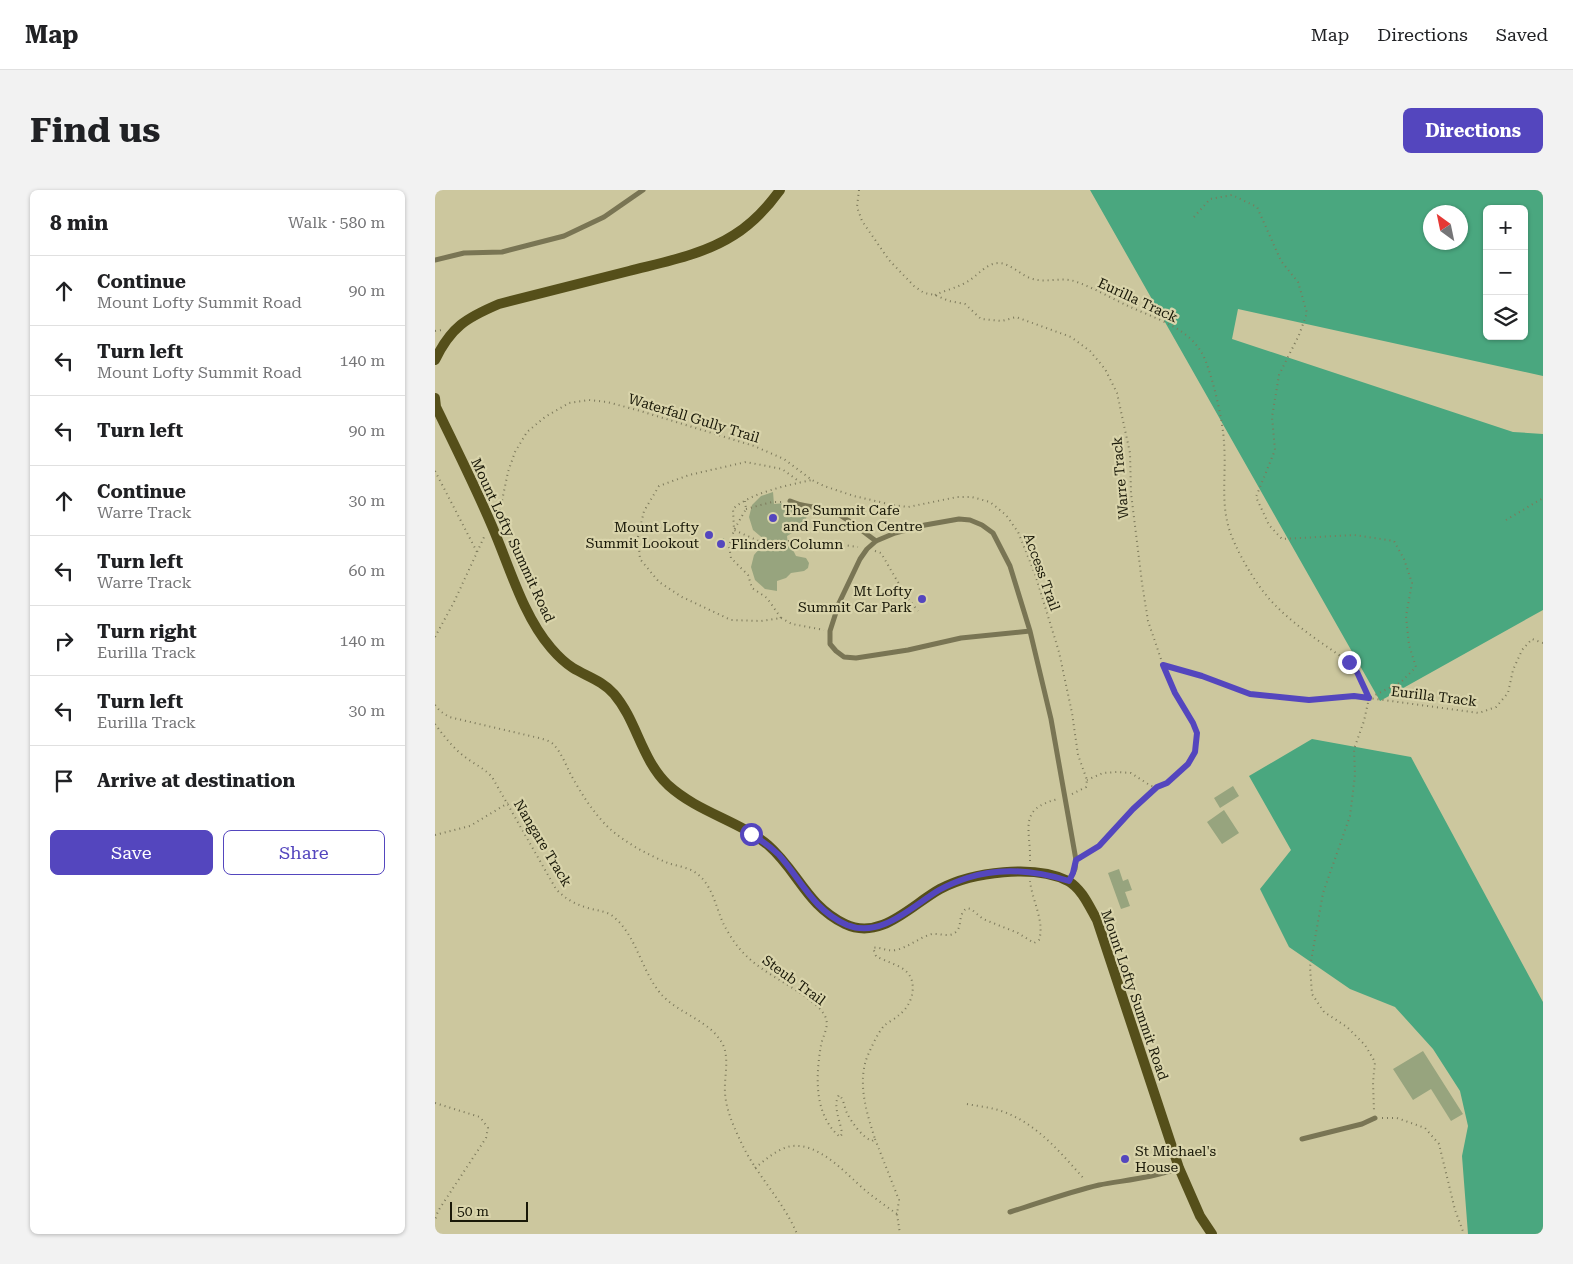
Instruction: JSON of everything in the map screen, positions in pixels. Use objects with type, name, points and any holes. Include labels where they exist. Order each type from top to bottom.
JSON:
[{"type":"main road","points":[[435,360],[455,329],[474,315],[499,304],[674,260],[711,248],[752,223],[767,208],[780,190]]},
{"type":"main road","name":"Mount Lofty Summit Road","points":[[435,398],[436,407],[492,525],[520,594],[535,625],[551,649],[572,667],[612,691],[624,707],[645,754],[665,782],[685,799],[765,843],[778,854],[808,895],[826,914],[847,925],[860,929],[876,928],[894,920],[941,889],[969,878],[994,873],[1021,872],[1050,875],[1069,881],[1081,892],[1097,920],[1179,1168],[1200,1216],[1212,1234]]},
{"type":"lane","points":[[435,260],[464,253],[502,252],[565,236],[604,217],[643,190]]},
{"type":"lane","points":[[790,501],[798,505],[817,507],[837,514],[876,541]]},
{"type":"lane","points":[[1030,631],[961,638],[908,650],[856,658],[845,657],[830,644],[830,631],[839,603],[860,559],[867,548],[876,541],[910,529],[959,519],[970,520],[983,525],[993,533],[1010,566],[1030,631],[1051,719],[1076,860],[1069,881]]},
{"type":"lane","points":[[1302,1140],[1361,1124],[1375,1118]]},
{"type":"lane","points":[[1010,1212],[1092,1187],[1161,1175],[1179,1168]]},
{"type":"path","name":"Warre Track","points":[[859,190],[857,207],[862,221],[889,260],[914,286],[924,293],[935,295],[949,302],[965,304],[981,319],[1002,321],[1016,317],[1071,337],[1090,351],[1105,369],[1117,393],[1131,453],[1131,493],[1148,620],[1163,665],[1175,693],[1197,733],[1195,752],[1188,764],[1167,783],[1157,787],[1133,809],[1099,846],[1076,860]]},
{"type":"path","points":[[1194,217],[1211,199],[1232,195],[1257,207],[1281,261],[1297,282],[1307,313],[1299,335],[1279,375],[1271,417],[1275,450],[1256,497],[1269,524],[1282,539],[1354,535],[1394,541],[1404,559],[1411,583],[1406,616],[1409,645],[1415,667],[1401,682],[1369,698],[1364,721],[1354,749],[1355,775],[1350,816],[1323,892],[1310,967],[1312,994],[1324,1012],[1347,1027],[1365,1045],[1375,1062],[1373,1082],[1375,1118],[1397,1118],[1425,1128],[1439,1144],[1455,1210],[1464,1234]]},
{"type":"path","name":"Eurilla Track","points":[[935,295],[969,281],[985,268],[998,263],[1008,266],[1032,279],[1074,281],[1143,313],[1159,318],[1190,338],[1199,347],[1206,361],[1215,394],[1224,443],[1223,503],[1234,542],[1249,570],[1276,606],[1315,638],[1349,662],[1357,672],[1369,698]]},
{"type":"path","name":"Waterfall Gully Trail","points":[[499,515],[508,472],[515,452],[527,432],[545,417],[569,403],[589,400],[607,402],[637,410],[754,446],[784,459],[812,480]]},
{"type":"path","points":[[781,618],[761,622],[731,620],[682,597],[659,582],[640,559],[637,537],[644,511],[659,486],[689,475],[746,462],[782,469],[800,482]]},
{"type":"path","points":[[435,471],[477,552]]},
{"type":"path","points":[[734,530],[733,510],[745,501],[800,482],[812,480]]},
{"type":"path","name":"Access Trail","points":[[812,480],[854,496],[908,507],[957,497],[972,497],[990,502],[1006,515],[1018,532],[1056,643],[1072,713],[1078,755],[1087,780]]},
{"type":"path","points":[[1505,520],[1543,498]]},
{"type":"path","points":[[745,501],[746,509],[734,530],[729,546],[732,560],[748,575],[753,588],[767,598],[781,618],[792,624],[830,631]]},
{"type":"path","points":[[746,509],[772,502],[790,501]]},
{"type":"path","points":[[734,530],[761,542],[773,541]]},
{"type":"path","points":[[435,638],[485,536]]},
{"type":"path","points":[[788,541],[795,541]]},
{"type":"path","name":"Eurilla Track","points":[[1163,665],[1202,676],[1250,694],[1309,700],[1354,696],[1479,713],[1496,707],[1508,693],[1513,670],[1522,650],[1532,639],[1543,642]]},
{"type":"path","name":"Steub Trail","points":[[435,705],[449,717],[552,742],[595,812],[608,828],[639,848],[667,862],[694,872],[707,884],[723,922],[739,948],[764,971],[817,1005],[827,1018],[827,1030],[822,1042],[818,1068],[817,1091],[822,1112],[829,1123],[840,1137],[842,1130],[836,1106],[839,1094],[842,1097],[847,1113],[855,1125],[868,1139],[872,1141],[875,1138]]},
{"type":"path","name":"Nangare Track","points":[[435,724],[451,745],[492,776],[556,889],[574,903],[607,913],[616,918],[633,945],[646,974],[661,994],[676,1008],[709,1028],[718,1037],[724,1048],[727,1065],[725,1094],[729,1114],[740,1141],[755,1168],[785,1210],[797,1234]]},
{"type":"path","points":[[1064,798],[1086,787],[1087,780],[1103,773],[1131,772],[1151,786],[1157,787]]},
{"type":"path","points":[[435,835],[469,826],[508,803]]},
{"type":"path","points":[[900,1234],[897,1214],[899,1200],[865,1110],[863,1082],[866,1060],[883,1026],[901,1015],[910,1003],[913,989],[911,977],[905,971],[876,956],[873,948],[877,947],[886,951],[896,950],[933,934],[945,935],[953,933],[957,931],[963,911],[967,908]]},
{"type":"path","points":[[435,1103],[480,1117],[488,1128],[486,1138],[438,1211],[435,1220]]},
{"type":"path","points":[[967,1104],[999,1110],[1032,1126],[1058,1148],[1092,1187]]},
{"type":"path","points":[[755,1168],[771,1154],[789,1146],[811,1148],[829,1159],[897,1214]]},
{"type":"green space","points":[[1090,190],[1543,190],[1543,376],[1238,309],[1232,339],[1513,432],[1543,434],[1543,610],[1380,701]]},
{"type":"green space","points":[[1312,739],[1411,757],[1543,1002],[1543,1234],[1468,1234],[1462,1156],[1468,1126],[1460,1091],[1433,1049],[1395,1007],[1350,989],[1289,947],[1260,889],[1291,850],[1249,776]]},
{"type":"building","points":[[773,492],[774,504],[786,503],[795,509],[803,510],[807,516],[805,522],[795,526],[792,533],[787,536],[788,546],[792,548],[796,556],[806,558],[809,563],[808,568],[804,571],[791,573],[786,578],[777,581],[777,591],[765,589],[755,580],[751,567],[754,555],[766,541],[753,530],[749,517],[752,505],[761,496]]},
{"type":"building","name":"Flinders Column","points":[[724,538],[725,546],[721,548],[716,547],[718,541]]},
{"type":"building","points":[[1233,786],[1239,796],[1220,808],[1214,798]]},
{"type":"building","points":[[1224,810],[1239,833],[1222,844],[1207,822]]},
{"type":"building","points":[[1119,869],[1123,881],[1128,879],[1132,890],[1125,892],[1130,906],[1121,909],[1108,873]]},
{"type":"building","points":[[1423,1051],[1463,1114],[1451,1121],[1431,1089],[1413,1100],[1393,1069]]},
{"type":"place","name":"The Summit Cafe and Function Centre","points":[[773,518]]},
{"type":"place","name":"Mount Lofty Summit Lookout","points":[[709,535]]},
{"type":"place","name":"Flinders Column","points":[[721,544]]},
{"type":"place","name":"Mt Lofty Summit Car Park","points":[[922,599]]},
{"type":"place","name":"St Michael's House","points":[[1125,1159]]},
{"type":"route","points":[[751,834],[778,854],[808,895],[826,914],[847,925],[860,929],[876,928],[894,920],[941,889],[969,878],[994,873],[1029,872],[1050,875],[1069,881],[1075,869],[1076,860],[1099,846],[1133,809],[1157,787],[1167,783],[1188,764],[1195,752],[1197,733],[1175,693],[1163,665],[1202,676],[1250,694],[1309,700],[1354,696],[1369,698],[1357,672],[1349,662]]}]
